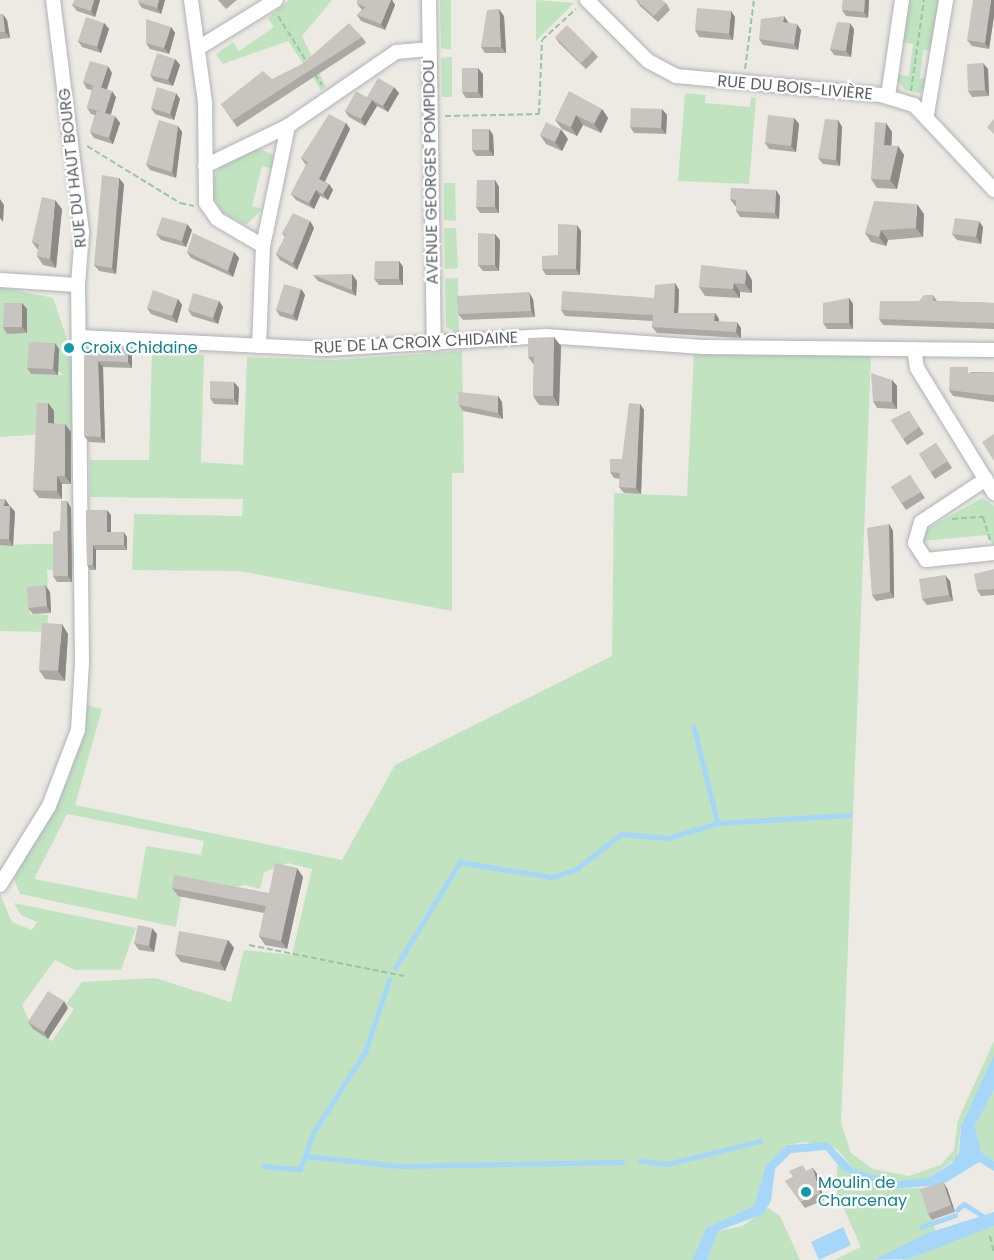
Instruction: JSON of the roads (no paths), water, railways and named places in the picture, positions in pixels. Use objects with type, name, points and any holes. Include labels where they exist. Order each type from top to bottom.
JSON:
[{"type":"street","name":"RUE DU HAUT BOURG","points":[[53,0],[82,232],[78,285],[80,338]]},
{"type":"street","points":[[191,0],[200,47],[208,208],[263,246]]},
{"type":"street","name":"AVENUE GEORGES POMPIDOU","points":[[429,0],[434,344]]},
{"type":"street","points":[[888,96],[902,0]]},
{"type":"street","points":[[927,114],[946,0]]},
{"type":"street","points":[[200,47],[273,2]]},
{"type":"street","name":"RUE DU BOIS-LIVIÈRE","points":[[583,3],[656,67],[687,79],[888,96],[910,103],[927,114],[966,165],[994,190]]},
{"type":"street","points":[[205,166],[288,126],[396,52],[429,49]]},
{"type":"street","points":[[259,346],[263,246],[288,126]]},
{"type":"street","points":[[0,280],[78,285]]},
{"type":"street","name":"RUE DE LA CROIX CHIDAINE","points":[[80,338],[259,346],[434,344],[546,336],[704,347],[994,350]]},
{"type":"street","points":[[0,885],[49,806],[78,730],[84,500],[80,338]]},
{"type":"street","points":[[914,349],[917,368],[994,493]]},
{"type":"street","points":[[986,479],[921,522],[915,543],[926,560],[994,553]]},
{"type":"water","points":[[994,1055],[994,1090],[975,1126],[981,1152],[994,1161],[994,1171],[979,1162],[942,1185],[892,1189],[842,1170],[826,1150],[791,1153],[775,1169],[771,1201],[763,1214],[718,1231],[707,1260],[692,1260],[706,1228],[754,1206],[766,1165],[787,1145],[827,1142],[854,1169],[893,1181],[928,1178],[952,1163],[959,1153],[961,1126]]},
{"type":"water","points":[[994,1212],[994,1226],[908,1259],[873,1260],[928,1233]]},
{"type":"water","points":[[843,1227],[851,1245],[819,1260],[811,1242]]},
{"type":"waterway","points":[[694,727],[718,823]]},
{"type":"waterway","points":[[395,968],[460,862],[552,877],[575,870],[621,834],[668,838],[718,823],[850,815]]},
{"type":"waterway","points":[[305,1156],[313,1133],[365,1052],[389,980]]},
{"type":"waterway","points":[[640,1161],[667,1164],[760,1141]]},
{"type":"waterway","points":[[263,1166],[300,1169],[305,1156],[400,1166],[622,1162]]},
{"type":"waterway","points":[[957,1210],[964,1204],[986,1218]]},
{"type":"waterway","points":[[921,1227],[955,1215]]},
{"type":"place","name":"Croix Chidaine","points":[[69,348]]},
{"type":"place","name":"Moulin de Charcenay","points":[[806,1192]]}]
